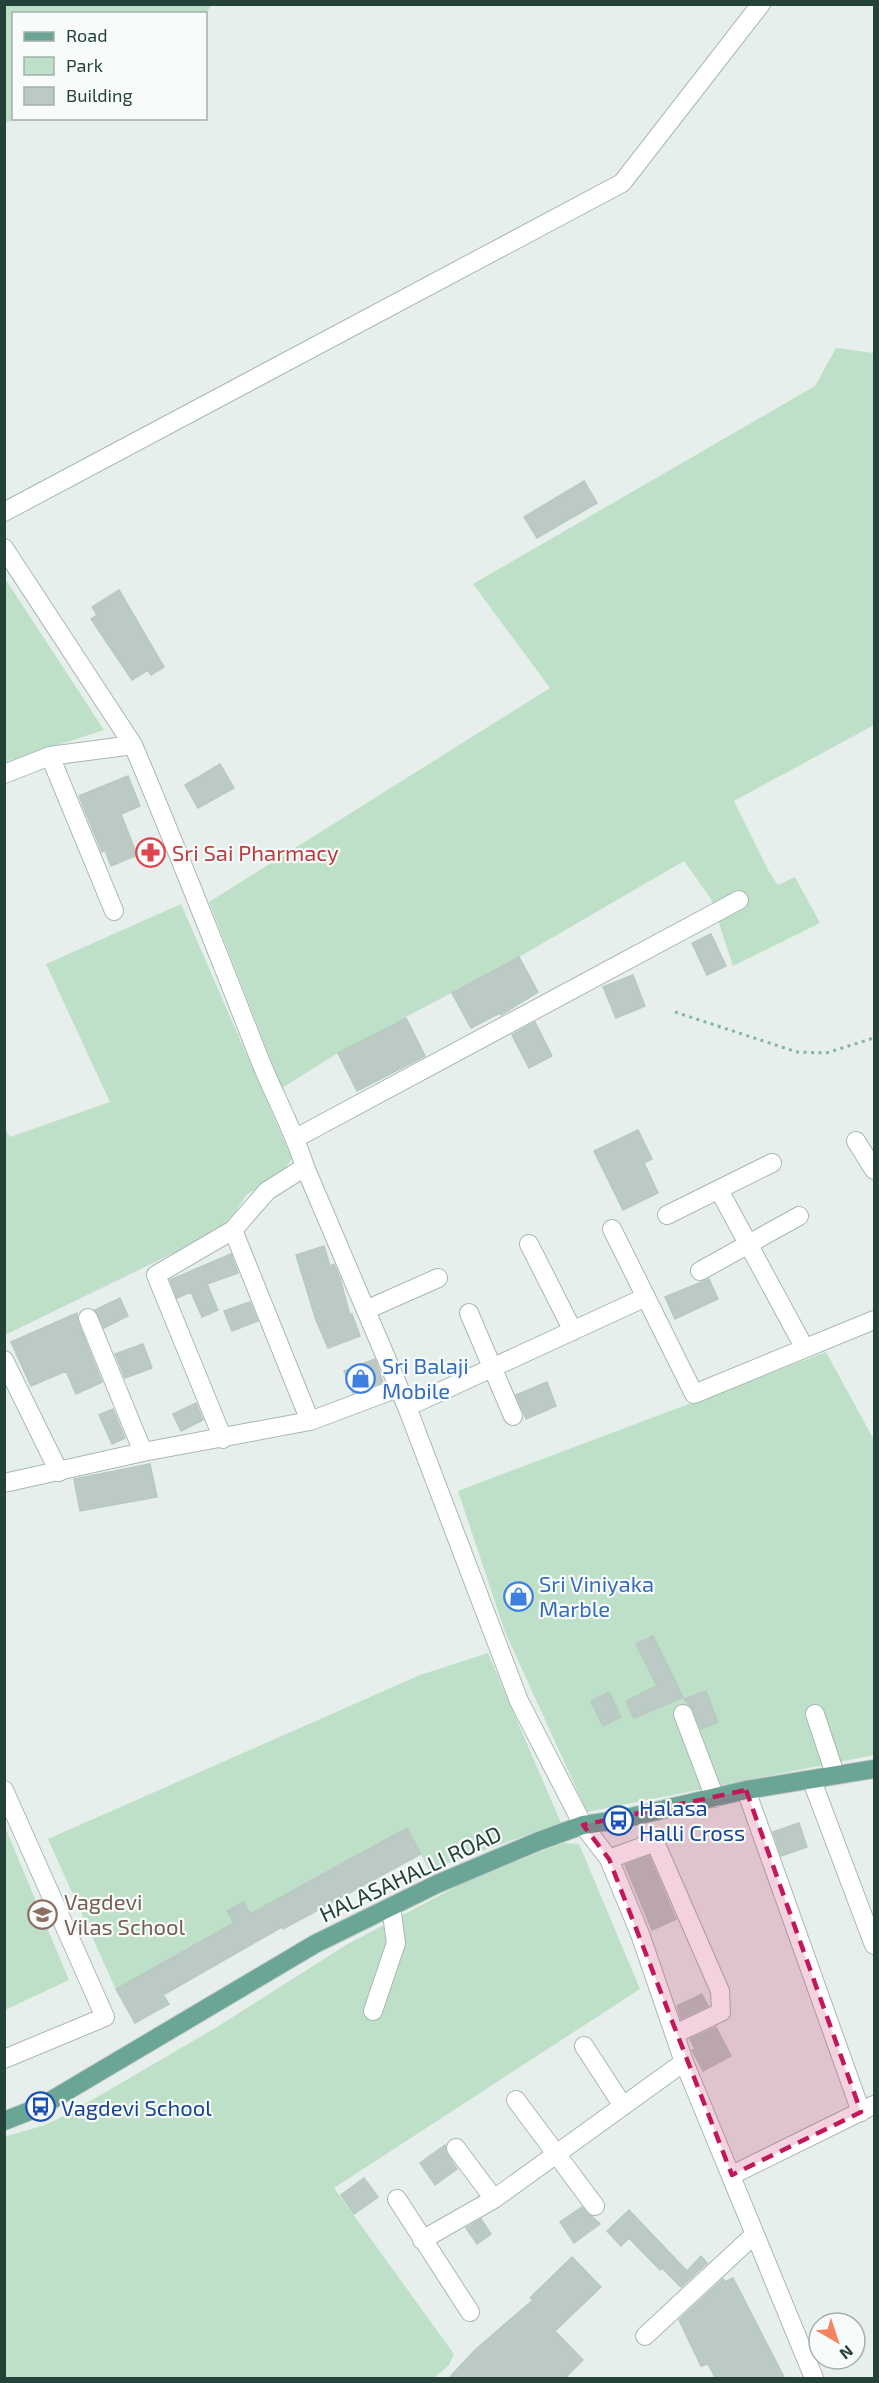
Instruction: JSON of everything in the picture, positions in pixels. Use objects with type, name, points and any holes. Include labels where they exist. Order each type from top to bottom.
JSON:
[{"type":"main road","name":"HALASAHALLI ROAD","points":[[4,2121],[40,2107],[315,1944],[391,1906],[518,1849],[584,1825],[618,1821],[746,1790],[812,1781],[835,1774],[874,1769]]},
{"type":"street","points":[[4,512],[622,183],[760,4]]},
{"type":"street","points":[[4,548],[134,746],[180,855],[257,1054],[296,1138],[305,1167],[408,1407],[519,1701],[584,1825],[609,1859],[640,1934],[684,2062],[814,2379]]},
{"type":"street","points":[[4,774],[50,756],[134,746]]},
{"type":"street","points":[[50,756],[114,911]]},
{"type":"street","points":[[296,1138],[739,900]]},
{"type":"street","points":[[856,1140],[874,1170]]},
{"type":"street","points":[[667,1215],[772,1163]]},
{"type":"street","points":[[223,1439],[156,1275],[233,1230],[267,1191],[305,1167]]},
{"type":"street","points":[[719,1190],[804,1347]]},
{"type":"street","points":[[700,1271],[799,1216]]},
{"type":"street","points":[[612,1229],[694,1394],[874,1320]]},
{"type":"street","points":[[233,1230],[310,1421]]},
{"type":"street","points":[[529,1244],[573,1331]]},
{"type":"street","points":[[366,1310],[438,1278]]},
{"type":"street","points":[[408,1407],[646,1298]]},
{"type":"street","points":[[469,1313],[513,1416]]},
{"type":"street","points":[[88,1318],[143,1452]]},
{"type":"street","points":[[4,1360],[59,1472]]},
{"type":"street","points":[[4,1483],[143,1452],[223,1439],[310,1421],[398,1388]]},
{"type":"street","points":[[815,1713],[835,1774]]},
{"type":"street","points":[[683,1714],[715,1798]]},
{"type":"street","points":[[812,1781],[874,1945]]},
{"type":"street","points":[[4,1790],[105,2017],[4,2059]]},
{"type":"street","points":[[732,2175],[868,2108],[746,1790]]},
{"type":"street","points":[[609,1859],[656,1842],[720,1991],[721,2012],[675,2034]]},
{"type":"street","points":[[373,2011],[396,1943],[391,1906]]},
{"type":"street","points":[[584,2046],[623,2106]]},
{"type":"street","points":[[422,2240],[494,2199],[684,2062]]},
{"type":"street","points":[[516,2100],[595,2206]]},
{"type":"street","points":[[456,2148],[494,2199]]},
{"type":"street","points":[[397,2199],[470,2312]]},
{"type":"street","points":[[645,2336],[754,2235]]},
{"type":"path","points":[[675,1012],[805,1054],[826,1053],[874,1038]]},
{"type":"highlighted area","points":[[746,1790],[861,2112],[732,2175],[609,1859],[583,1825]]},
{"type":"green space","points":[[5,4],[212,4],[207,12],[12,12],[12,120],[5,123]]},
{"type":"green space","points":[[836,348],[874,353],[874,725],[734,801],[769,872],[778,885],[795,877],[820,923],[733,966],[711,899],[684,861],[519,957],[338,1053],[282,1088],[209,902],[550,688],[473,584],[815,386]]},
{"type":"green space","points":[[4,577],[104,730],[5,762],[4,762]]},
{"type":"green space","points":[[181,904],[292,1159],[277,1179],[247,1194],[225,1228],[5,1335],[4,1127],[10,1137],[110,1102],[46,964]]},
{"type":"green space","points":[[826,1352],[874,1440],[874,1755],[587,1812],[505,1632],[458,1491]]},
{"type":"green space","points":[[488,1653],[561,1823],[429,1870],[407,1828],[269,1903],[261,1933],[242,1902],[227,1911],[234,1923],[116,1990],[48,1839],[420,1675]]},
{"type":"green space","points":[[5,1827],[69,1980],[4,2010]]},
{"type":"green space","points":[[563,1843],[579,1844],[640,1989],[334,2188],[454,2354],[449,2365],[434,2378],[5,2378],[4,2137],[45,2125],[68,2114],[217,2027],[346,1945],[471,1879]]},
{"type":"building","points":[[584,481],[597,503],[537,538],[524,517]]},
{"type":"building","points":[[119,590],[164,667],[151,675],[148,670],[132,680],[91,619],[97,615],[92,607]]},
{"type":"building","points":[[220,764],[234,788],[198,808],[185,785]]},
{"type":"building","points":[[128,776],[140,806],[121,814],[137,855],[111,866],[105,850],[102,852],[79,796]]},
{"type":"building","points":[[711,934],[726,966],[707,975],[692,943]]},
{"type":"building","points":[[519,957],[538,992],[501,1015],[500,1013],[471,1028],[452,993]]},
{"type":"building","points":[[633,975],[645,1006],[616,1018],[603,987]]},
{"type":"building","points":[[406,1018],[425,1056],[357,1091],[338,1053]]},
{"type":"building","points":[[535,1022],[552,1056],[529,1068],[512,1035]]},
{"type":"building","points":[[638,1130],[652,1159],[644,1163],[658,1193],[623,1210],[594,1151]]},
{"type":"building","points":[[324,1246],[330,1266],[334,1264],[340,1278],[350,1315],[352,1314],[360,1336],[328,1348],[316,1320],[296,1255]]},
{"type":"building","points":[[231,1254],[238,1273],[207,1284],[218,1310],[202,1317],[191,1292],[177,1298],[170,1280]]},
{"type":"building","points":[[709,1279],[718,1299],[675,1319],[665,1297]]},
{"type":"building","points":[[120,1298],[128,1316],[104,1328],[95,1310]]},
{"type":"building","points":[[250,1302],[258,1321],[232,1331],[224,1311]]},
{"type":"building","points":[[77,1313],[78,1322],[102,1382],[76,1394],[66,1371],[31,1386],[11,1342]]},
{"type":"building","points":[[143,1344],[152,1368],[125,1378],[115,1354]]},
{"type":"building","points":[[375,1359],[383,1382],[353,1393],[344,1371]]},
{"type":"building","points":[[547,1382],[556,1406],[526,1419],[516,1395]]},
{"type":"building","points":[[196,1403],[203,1420],[181,1431],[173,1414]]},
{"type":"building","points":[[113,1409],[125,1438],[112,1444],[99,1415]]},
{"type":"building","points":[[150,1464],[157,1497],[80,1511],[74,1479]]},
{"type":"building","points":[[653,1636],[683,1697],[634,1718],[626,1701],[657,1686],[636,1644]]},
{"type":"building","points":[[706,1691],[718,1722],[701,1729],[693,1709],[684,1699]]},
{"type":"building","points":[[609,1692],[621,1717],[603,1726],[591,1701]]},
{"type":"building","points":[[799,1823],[807,1847],[781,1856],[773,1832]]},
{"type":"building","points":[[407,1828],[421,1854],[283,1929],[282,1927],[163,1995],[169,2004],[135,2023],[116,1989],[234,1923],[227,1911],[243,1902],[250,1914]]},
{"type":"building","points":[[649,1856],[676,1919],[652,1930],[625,1865]]},
{"type":"building","points":[[702,1994],[708,2006],[681,2019],[677,2006]]},
{"type":"building","points":[[716,2027],[731,2056],[703,2071],[692,2050],[695,2049],[690,2039]]},
{"type":"building","points":[[445,2145],[447,2154],[457,2169],[435,2185],[420,2163]]},
{"type":"building","points":[[364,2178],[378,2197],[354,2214],[341,2195]]},
{"type":"building","points":[[582,2207],[600,2224],[574,2243],[560,2222]]},
{"type":"building","points":[[629,2210],[687,2271],[701,2256],[707,2263],[681,2287],[662,2268],[660,2270],[629,2238],[621,2246],[607,2231]]},
{"type":"building","points":[[481,2219],[491,2234],[477,2244],[466,2228]]},
{"type":"building","points":[[572,2257],[601,2287],[555,2331],[583,2360],[564,2379],[448,2379],[475,2350],[533,2300],[530,2298]]},
{"type":"building","points":[[733,2278],[785,2379],[716,2379],[708,2364],[701,2366],[679,2320],[723,2279],[725,2282]]},
{"type":"place","name":"Sri Sai Pharmacy","points":[[151,852]]},
{"type":"place","name":"Sri Balaji Mobile","points":[[361,1378]]},
{"type":"place","name":"Sri Viniyaka Marble","points":[[518,1596]]},
{"type":"place","name":"Halasa Halli Cross","points":[[618,1820]]},
{"type":"place","name":"Vagdevi Vilas School","points":[[43,1914]]},
{"type":"place","name":"Vagdevi School","points":[[40,2107]]}]
